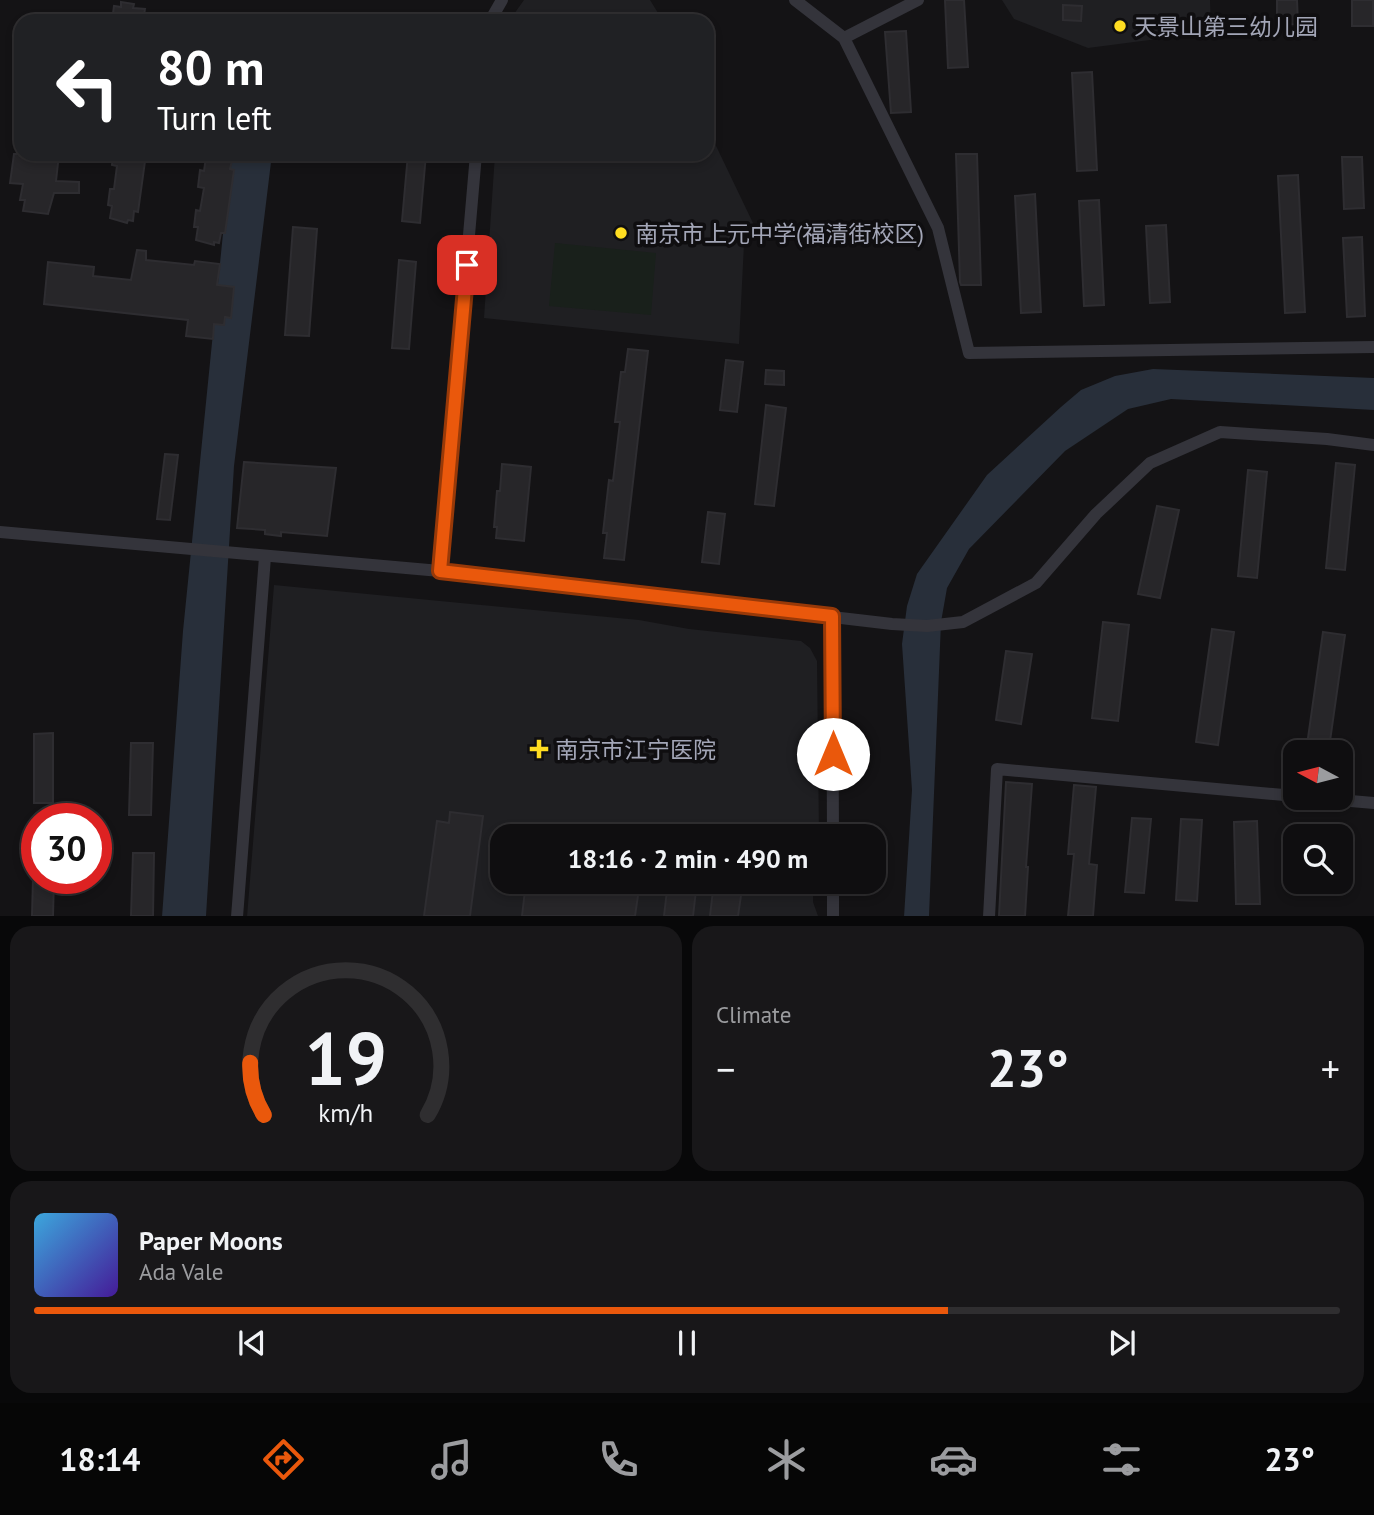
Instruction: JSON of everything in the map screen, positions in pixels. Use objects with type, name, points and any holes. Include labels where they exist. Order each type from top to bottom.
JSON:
[{"type":"street","points":[[795,0],[844,38],[938,228],[969,353],[1374,347]]},
{"type":"street","points":[[844,38],[918,0]]},
{"type":"street","points":[[440,571],[475,161]]},
{"type":"street","points":[[0,532],[440,571],[927,626],[963,622],[1036,583],[1096,514],[1150,463],[1220,432],[1374,445]]},
{"type":"street","points":[[237,916],[265,557]]},
{"type":"street","points":[[832,616],[833,824]]},
{"type":"street","points":[[989,916],[997,769],[1283,795]]},
{"type":"street","points":[[1353,801],[1374,803]]},
{"type":"street","points":[[833,894],[833,916]]},
{"type":"shaded area","points":[[524,0],[650,0],[659,14],[514,14]]},
{"type":"shaded area","name":"天景山第三幼儿园","points":[[1002,0],[1210,0],[1211,32],[1088,48],[1014,19]]},
{"type":"shaded area","name":"南京市上元中学(福清街校区)","points":[[714,142],[753,223],[751,244],[744,244],[739,344],[484,318],[495,161],[714,161]]},
{"type":"shaded area","points":[[230,161],[271,161],[234,466],[206,916],[162,916],[183,631]]},
{"type":"shaded area","points":[[555,243],[656,253],[651,315],[549,306]]},
{"type":"shaded area","points":[[1153,369],[1374,378],[1374,410],[1171,399],[1128,409],[1065,451],[969,549],[947,588],[941,622],[929,916],[904,916],[912,790],[902,644],[907,606],[917,574],[987,475],[1081,390],[1115,376]]},
{"type":"shaded area","name":"南京市江宁医院","points":[[274,585],[639,620],[689,629],[801,641],[810,648],[817,661],[819,824],[490,824],[490,894],[813,894],[818,916],[247,916]]},
{"type":"building","points":[[945,0],[964,0],[968,67],[948,68]]},
{"type":"building","points":[[1277,0],[1297,0],[1298,24],[1277,25]]},
{"type":"building","points":[[1352,0],[1373,0],[1373,26],[1352,26]]},
{"type":"building","points":[[121,2],[134,4],[133,8],[145,9],[144,14],[113,14],[114,6],[121,7]]},
{"type":"building","points":[[1063,5],[1082,6],[1081,21],[1063,20]]},
{"type":"building","points":[[906,31],[911,112],[891,113],[885,32]]},
{"type":"building","points":[[1092,72],[1097,170],[1077,171],[1072,73]]},
{"type":"building","points":[[14,154],[14,161],[58,161],[56,181],[79,182],[79,193],[54,193],[48,214],[23,211],[25,200],[20,200],[23,184],[10,183]]},
{"type":"building","points":[[956,154],[977,154],[981,285],[961,285],[960,282]]},
{"type":"building","points":[[1342,157],[1362,157],[1364,208],[1344,209]]},
{"type":"building","points":[[112,161],[145,161],[138,212],[134,211],[133,221],[128,220],[127,223],[110,218],[110,189],[114,189],[117,166],[112,165]]},
{"type":"building","points":[[205,161],[232,161],[230,169],[234,170],[225,233],[221,233],[219,243],[214,242],[214,245],[196,240],[198,227],[194,227],[196,210],[200,211],[204,188],[198,187],[200,170],[204,171]]},
{"type":"building","points":[[407,161],[425,161],[420,223],[402,221]]},
{"type":"building","points":[[1298,175],[1305,312],[1285,313],[1278,176]]},
{"type":"building","points":[[1035,194],[1041,312],[1021,313],[1015,196]]},
{"type":"building","points":[[1099,200],[1104,305],[1084,306],[1079,201]]},
{"type":"building","points":[[1166,225],[1170,302],[1150,303],[1146,226]]},
{"type":"building","points":[[293,227],[317,229],[309,336],[285,335]]},
{"type":"building","points":[[1362,237],[1365,316],[1347,317],[1343,238]]},
{"type":"building","points":[[137,250],[146,251],[146,260],[194,265],[195,261],[220,264],[217,285],[234,287],[231,318],[225,317],[224,325],[214,324],[213,339],[186,336],[188,320],[44,304],[48,262],[94,267],[93,276],[131,280]]},
{"type":"building","points":[[399,260],[416,262],[409,349],[392,348]]},
{"type":"building","points":[[628,349],[648,351],[624,560],[604,558],[607,533],[603,533],[620,422],[615,422],[621,372],[625,372]]},
{"type":"building","points":[[726,360],[743,362],[737,412],[720,410]]},
{"type":"building","points":[[766,370],[784,371],[784,385],[765,384]]},
{"type":"building","points":[[766,405],[786,408],[774,506],[755,504]]},
{"type":"building","points":[[165,454],[178,455],[170,520],[157,519]]},
{"type":"building","points":[[244,462],[336,468],[327,536],[281,532],[281,536],[265,534],[265,530],[237,528]]},
{"type":"building","points":[[1336,463],[1355,465],[1345,570],[1326,568]]},
{"type":"building","points":[[502,464],[531,467],[524,541],[496,538],[497,527],[494,527]]},
{"type":"building","points":[[1248,470],[1267,472],[1257,578],[1238,576]]},
{"type":"building","points":[[1157,506],[1179,510],[1160,598],[1138,594]]},
{"type":"building","points":[[708,512],[725,514],[719,564],[702,562]]},
{"type":"building","points":[[1103,622],[1129,625],[1118,721],[1092,718]]},
{"type":"building","points":[[1212,629],[1234,632],[1218,745],[1196,742]]},
{"type":"building","points":[[1323,632],[1345,635],[1330,740],[1308,740]]},
{"type":"building","points":[[1006,651],[1032,654],[1021,724],[996,720]]},
{"type":"building","points":[[53,733],[53,803],[34,803],[34,734]]},
{"type":"building","points":[[131,743],[153,743],[151,815],[129,815]]},
{"type":"building","points":[[1006,782],[1032,784],[1025,916],[999,916]]},
{"type":"building","points":[[1074,785],[1096,787],[1089,864],[1097,865],[1093,916],[1068,916],[1074,854],[1068,854]]},
{"type":"building","points":[[450,812],[483,816],[470,916],[424,916],[437,821],[449,823]]},
{"type":"building","points":[[1132,818],[1151,819],[1144,893],[1125,892]]},
{"type":"building","points":[[1181,819],[1202,820],[1197,901],[1176,900]]},
{"type":"building","points":[[1257,821],[1260,904],[1236,904],[1234,822]]},
{"type":"building","points":[[133,853],[154,853],[153,916],[131,916]]},
{"type":"building","points":[[33,894],[54,894],[53,916],[32,916]]},
{"type":"building","points":[[525,894],[638,894],[635,916],[522,916]]},
{"type":"building","points":[[667,894],[696,894],[693,916],[664,916]]},
{"type":"building","points":[[713,894],[741,894],[738,916],[710,916]]},
{"type":"place","name":"天景山第三幼儿园","points":[[1120,26]]},
{"type":"place","name":"南京市上元中学(福清街校区)","points":[[621,233]]},
{"type":"place","name":"南京市江宁医院","points":[[539,749]]},
{"type":"route","points":[[467,265],[440,571],[832,616],[833,754]]}]
